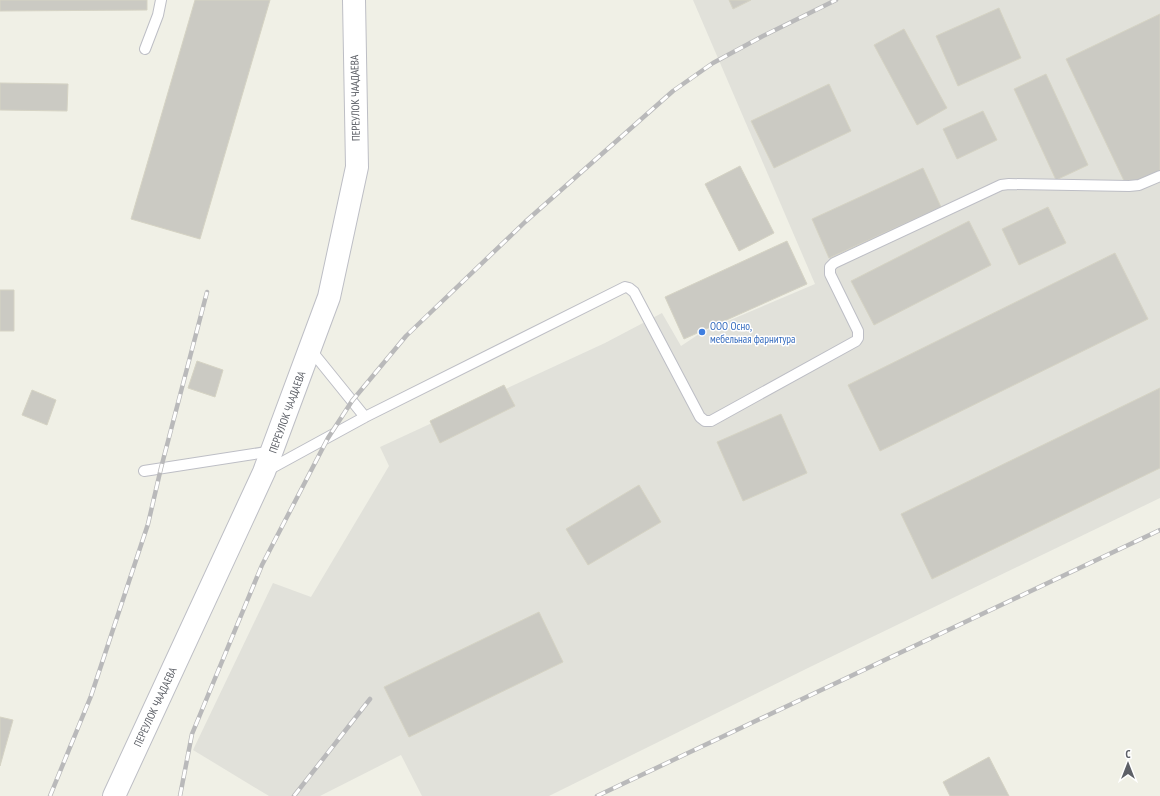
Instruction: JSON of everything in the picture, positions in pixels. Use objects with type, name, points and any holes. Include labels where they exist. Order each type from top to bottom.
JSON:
[{"type":"street","name":"ПЕРЕУЛОК ЧААДАЕВА","points":[[114,796],[264,472],[329,297],[357,167],[354,0]]},
{"type":"lane","points":[[145,49],[158,15],[161,0]]},
{"type":"lane","points":[[264,472],[365,417],[626,287],[634,292],[700,417],[705,421],[711,420],[856,341],[858,338],[858,331],[830,274],[830,268],[834,263],[1001,185],[1129,186],[1140,185],[1160,176]]},
{"type":"lane","points":[[310,349],[365,417]]},
{"type":"lane","points":[[144,471],[273,451]]},
{"type":"shaded area","points":[[693,0],[1160,0],[1160,498],[810,667],[549,796],[422,796],[401,755],[320,796],[269,796],[193,750],[273,583],[311,597],[389,466],[380,447],[605,343],[662,313],[681,346],[702,332],[815,284]]},
{"type":"building","points":[[0,0],[147,0],[147,10],[0,11]]},
{"type":"building","points":[[195,0],[270,0],[200,239],[131,219]]},
{"type":"building","points":[[729,0],[751,0],[733,9]]},
{"type":"building","points":[[999,8],[1021,58],[958,86],[936,36]]},
{"type":"building","points":[[1160,14],[1160,171],[1127,187],[1066,59]]},
{"type":"building","points":[[904,29],[947,108],[917,125],[874,45]]},
{"type":"building","points":[[1046,74],[1088,165],[1056,180],[1014,89]]},
{"type":"building","points":[[0,83],[68,84],[67,111],[0,110]]},
{"type":"building","points":[[829,84],[851,131],[774,168],[751,121]]},
{"type":"building","points":[[983,111],[997,140],[957,159],[943,129]]},
{"type":"building","points":[[740,166],[774,233],[739,251],[705,184]]},
{"type":"building","points":[[923,168],[941,207],[829,258],[812,219]]},
{"type":"building","points":[[1048,207],[1066,243],[1019,265],[1002,229]]},
{"type":"building","points":[[969,221],[991,265],[874,325],[851,281]]},
{"type":"building","points":[[787,241],[807,284],[684,339],[665,297]]},
{"type":"building","points":[[1115,253],[1148,319],[880,451],[848,385]]},
{"type":"building","points":[[0,290],[14,290],[14,331],[0,331]]},
{"type":"building","points":[[197,361],[223,370],[215,397],[188,388]]},
{"type":"building","points":[[504,385],[515,406],[440,443],[430,421]]},
{"type":"building","points":[[1160,388],[1160,468],[932,579],[901,514]]},
{"type":"building","points":[[32,390],[56,400],[47,425],[22,415]]},
{"type":"building","points":[[781,414],[807,473],[743,501],[717,442]]},
{"type":"building","points":[[639,485],[661,522],[588,565],[566,529]]},
{"type":"building","points":[[539,612],[563,662],[409,737],[384,687]]},
{"type":"building","points":[[0,717],[13,720],[0,766]]},
{"type":"building","points":[[989,757],[1009,796],[950,796],[943,782]]},
{"type":"railway","points":[[180,796],[192,734],[262,565],[328,438],[352,401],[406,336],[525,222],[673,91],[713,63],[763,36],[836,0]]},
{"type":"railway","points":[[50,796],[91,696],[148,524],[161,468],[207,292]]},
{"type":"railway","points":[[597,796],[1160,530]]},
{"type":"railway","points":[[294,796],[370,699]]},
{"type":"place","name":"ООО Осно, мебельная фарнитура","points":[[702,332]]}]
